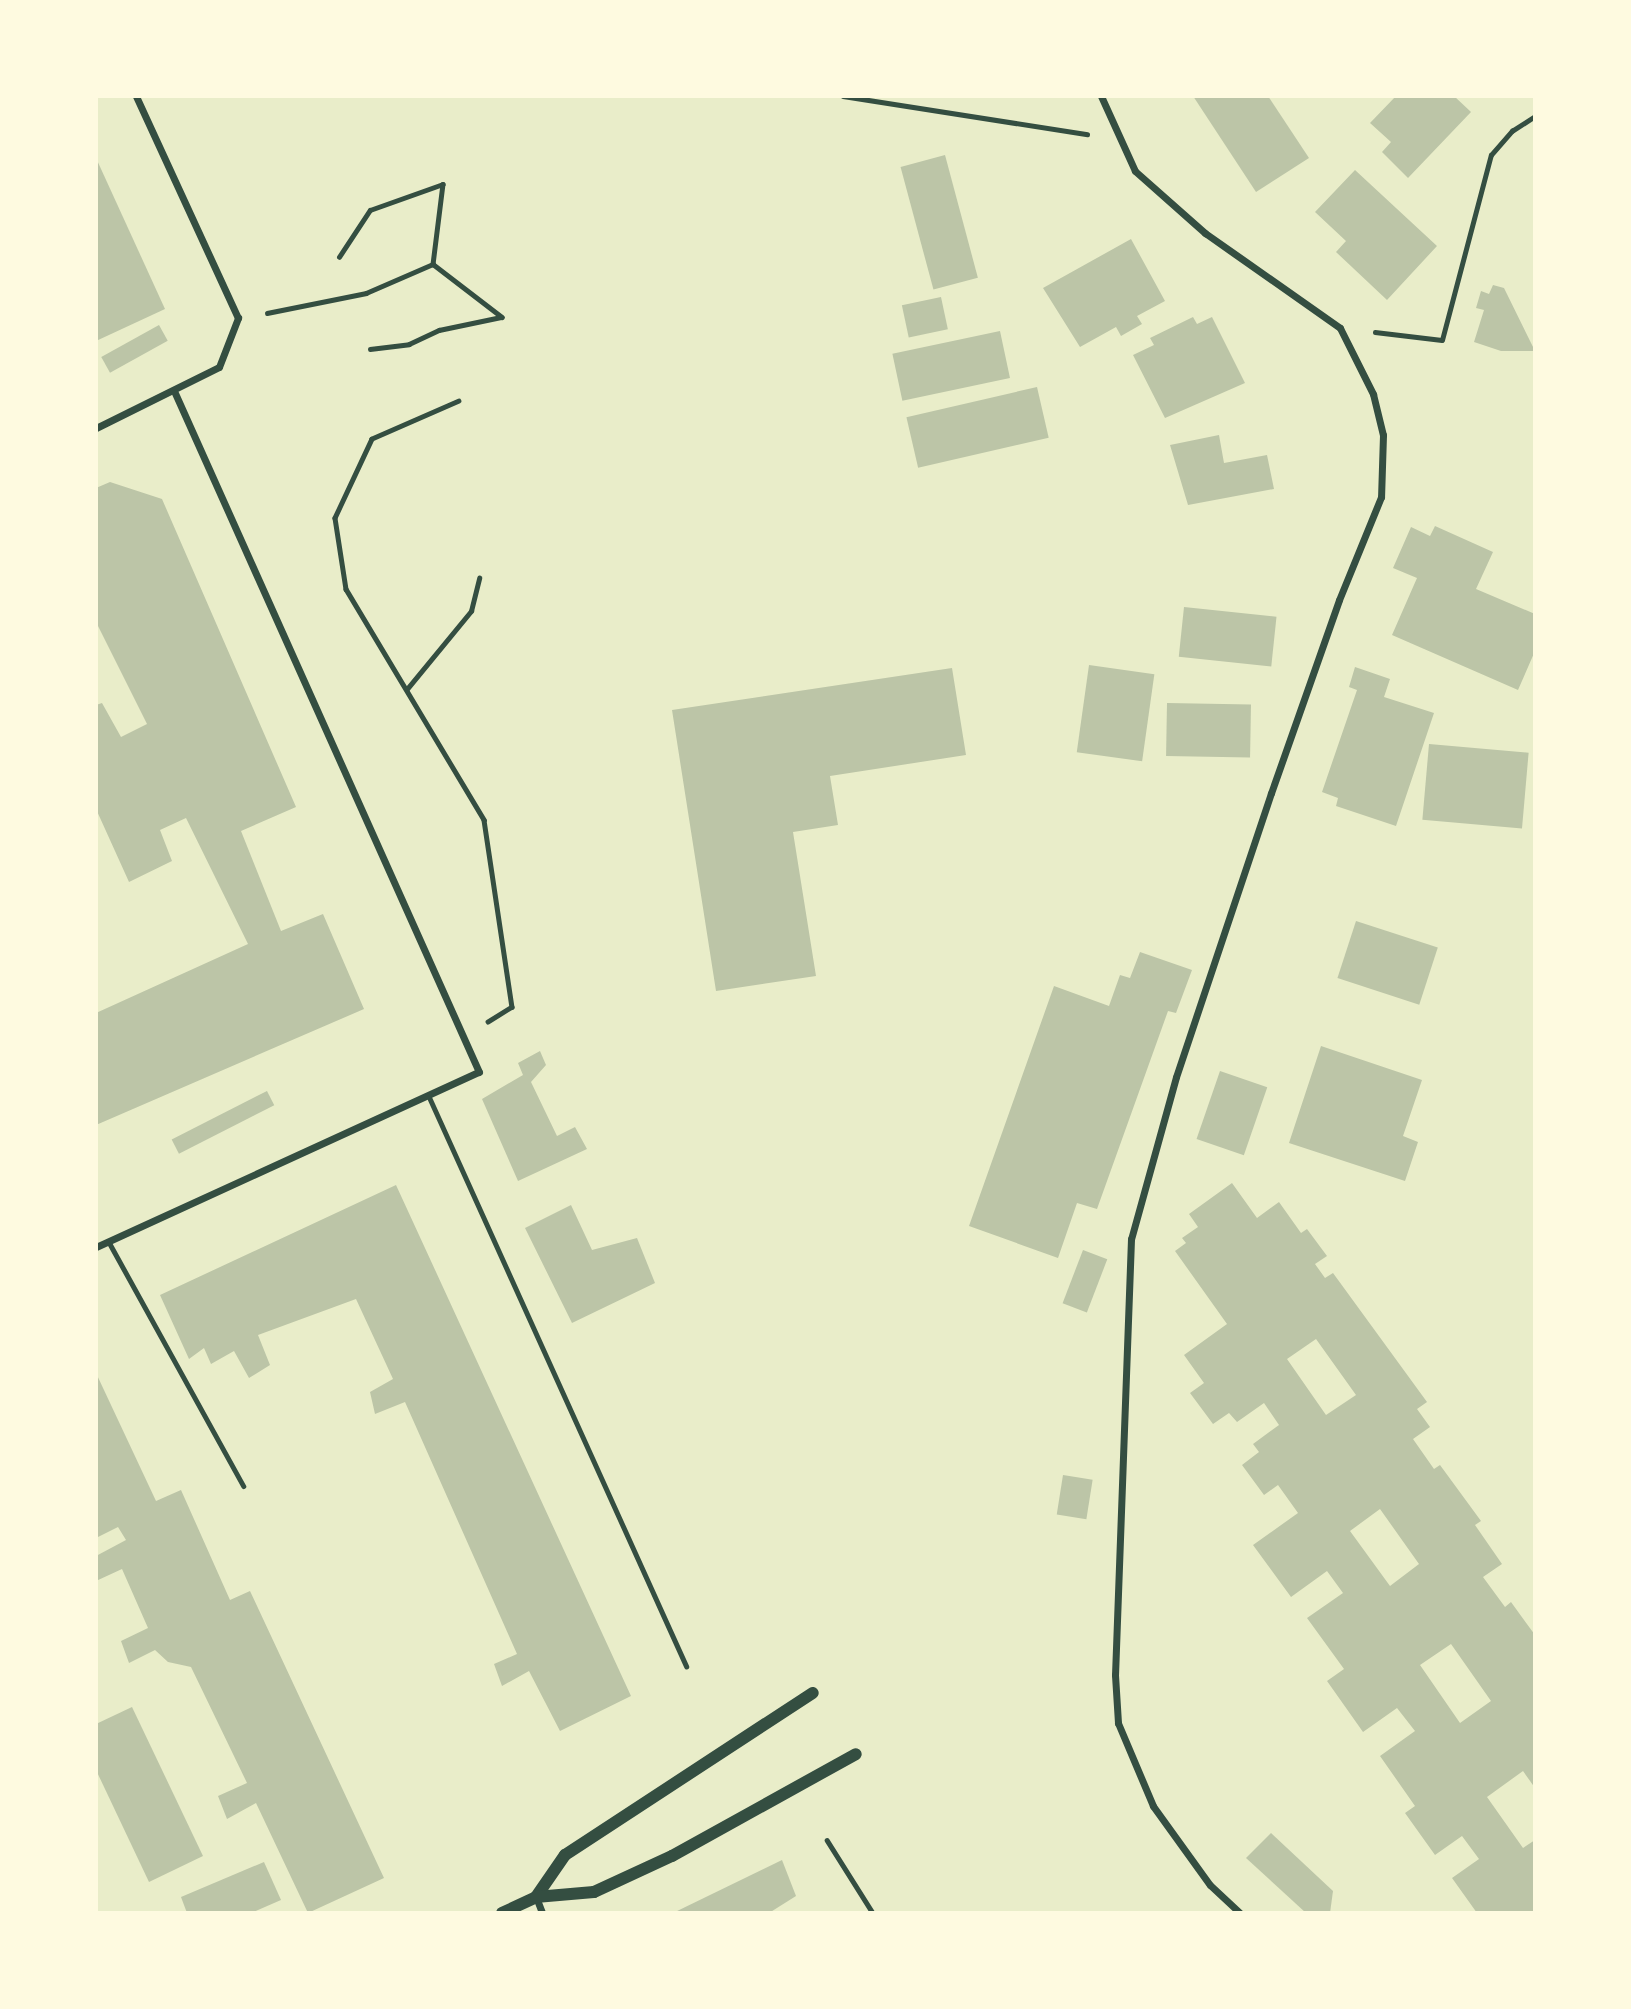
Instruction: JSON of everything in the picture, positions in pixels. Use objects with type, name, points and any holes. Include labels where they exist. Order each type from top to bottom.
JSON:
[{"type":"street","points":[[96,428],[175,393],[219,367],[238,318],[135,96]]},
{"type":"street","points":[[1101,96],[1117,139],[1135,171],[1205,233],[1340,328],[1373,394],[1383,435],[1381,497],[1339,600],[1267,806],[1176,1077],[1131,1239],[1117,1587],[1118,1723],[1153,1806],[1210,1885],[1240,1913]]},
{"type":"street","points":[[96,1247],[479,1072],[175,393]]},
{"type":"street","points":[[536,1897],[565,1856],[813,1693]]},
{"type":"street","points":[[502,1913],[536,1897],[605,1887],[672,1856],[856,1754]]},
{"type":"street","points":[[536,1897],[542,1913]]},
{"type":"lane","points":[[428,1095],[686,1666]]},
{"type":"lane","points":[[108,1241],[243,1486]]},
{"type":"path","points":[[843,96],[1117,139]]},
{"type":"path","points":[[1340,328],[1442,340],[1491,155],[1513,131],[1535,116]]},
{"type":"path","points":[[339,257],[370,210],[443,184],[433,264]]},
{"type":"path","points":[[238,318],[366,293],[433,264]]},
{"type":"path","points":[[370,349],[409,344],[439,330],[502,317],[433,264]]},
{"type":"path","points":[[459,401],[372,439],[335,518],[346,589],[484,820],[512,1007],[463,1037]]},
{"type":"path","points":[[407,689],[471,611],[479,578]]},
{"type":"path","points":[[827,1840],[873,1913]]},
{"type":"building","points":[[1193,96],[1268,96],[1309,158],[1256,192]]},
{"type":"building","points":[[1396,96],[1454,96],[1471,112],[1408,178],[1382,152],[1391,142],[1370,123]]},
{"type":"building","points":[[945,155],[978,278],[933,290],[901,167]]},
{"type":"building","points":[[96,158],[165,309],[96,341]]},
{"type":"building","points":[[1355,170],[1437,246],[1387,300],[1336,252],[1346,241],[1315,212]]},
{"type":"building","points":[[1131,239],[1165,301],[1137,316],[1142,324],[1121,336],[1116,327],[1080,347],[1043,288]]},
{"type":"building","points":[[1493,285],[1504,288],[1535,351],[1501,351],[1474,342],[1484,310],[1476,308],[1481,291],[1489,294]]},
{"type":"building","points":[[941,297],[948,329],[909,338],[902,305]]},
{"type":"building","points":[[1193,317],[1197,324],[1212,317],[1245,383],[1165,418],[1133,355],[1154,345],[1150,338]]},
{"type":"building","points":[[159,325],[168,341],[110,373],[101,357]]},
{"type":"building","points":[[1000,331],[1010,378],[902,401],[892,354]]},
{"type":"building","points":[[1037,387],[1049,438],[918,468],[906,417]]},
{"type":"building","points":[[1219,435],[1224,463],[1267,455],[1274,489],[1188,505],[1170,445]]},
{"type":"building","points":[[110,482],[162,499],[296,807],[241,831],[281,931],[323,914],[364,1009],[96,1125],[96,1013],[248,944],[186,818],[160,830],[172,861],[129,882],[96,809],[96,705],[102,703],[121,737],[147,724],[96,622],[96,488]]},
{"type":"building","points":[[1435,526],[1493,552],[1476,589],[1535,614],[1535,651],[1518,690],[1392,635],[1417,578],[1393,568],[1411,527],[1430,536]]},
{"type":"building","points":[[1184,607],[1276,617],[1271,666],[1179,657]]},
{"type":"building","points":[[1089,665],[1154,674],[1142,761],[1077,752]]},
{"type":"building","points":[[1355,667],[1390,679],[1384,697],[1434,713],[1396,826],[1336,806],[1338,798],[1322,792],[1357,690],[1349,687]]},
{"type":"building","points":[[952,668],[966,755],[830,776],[838,825],[793,832],[816,976],[716,991],[672,710]]},
{"type":"building","points":[[1167,703],[1251,704],[1250,757],[1166,756]]},
{"type":"building","points":[[1429,744],[1529,753],[1522,828],[1422,820]]},
{"type":"building","points":[[1356,921],[1438,948],[1419,1005],[1337,978]]},
{"type":"building","points":[[1140,952],[1192,970],[1176,1013],[1168,1011],[1097,1209],[1077,1203],[1058,1258],[969,1226],[1054,986],[1109,1006],[1120,975],[1130,978]]},
{"type":"building","points":[[1321,1046],[1422,1080],[1403,1136],[1418,1142],[1405,1181],[1289,1143]]},
{"type":"building","points":[[540,1051],[546,1065],[531,1082],[557,1136],[575,1127],[587,1149],[518,1181],[482,1099],[523,1075],[518,1063]]},
{"type":"building","points":[[1220,1071],[1267,1087],[1244,1155],[1197,1139]]},
{"type":"building","points":[[267,1091],[274,1105],[179,1154],[172,1140]]},
{"type":"building","points":[[1232,1183],[1257,1218],[1279,1202],[1301,1233],[1307,1229],[1327,1256],[1315,1264],[1325,1278],[1333,1273],[1427,1402],[1417,1409],[1430,1427],[1413,1439],[1434,1469],[1440,1465],[1481,1521],[1475,1525],[1502,1564],[1483,1577],[1505,1607],[1511,1602],[1535,1635],[1535,1788],[1523,1771],[1487,1797],[1523,1848],[1535,1840],[1535,1913],[1477,1913],[1452,1878],[1479,1859],[1462,1836],[1435,1855],[1405,1813],[1415,1806],[1380,1756],[1415,1731],[1397,1708],[1363,1732],[1327,1681],[1344,1669],[1307,1618],[1343,1593],[1327,1571],[1291,1597],[1253,1545],[1298,1513],[1278,1485],[1264,1495],[1242,1465],[1259,1452],[1253,1444],[1279,1425],[1264,1403],[1237,1422],[1229,1413],[1213,1424],[1190,1393],[1204,1383],[1184,1355],[1227,1324],[1175,1251],[1186,1243],[1182,1238],[1198,1227],[1189,1214]],"holes":[[[1316,1339],[1356,1395],[1326,1415],[1287,1359]],[[1380,1509],[1419,1564],[1390,1586],[1350,1531]],[[1451,1644],[1491,1701],[1460,1723],[1420,1665]]]},
{"type":"building","points":[[396,1185],[631,1696],[560,1731],[529,1671],[502,1686],[494,1664],[517,1654],[405,1402],[375,1414],[370,1392],[393,1379],[356,1299],[258,1335],[270,1365],[249,1378],[234,1351],[211,1364],[204,1348],[189,1359],[160,1295]]},
{"type":"building","points":[[571,1205],[592,1250],[637,1238],[655,1283],[572,1323],[525,1228]]},
{"type":"building","points":[[1083,1250],[1107,1259],[1087,1313],[1063,1303]]},
{"type":"building","points":[[96,1373],[156,1501],[181,1490],[230,1600],[250,1591],[384,1878],[308,1913],[256,1803],[227,1819],[218,1796],[247,1783],[191,1667],[168,1662],[155,1650],[129,1663],[121,1641],[148,1628],[122,1569],[96,1581],[96,1556],[126,1540],[118,1527],[96,1538]]},
{"type":"building","points":[[1063,1475],[1093,1480],[1086,1519],[1057,1515]]},
{"type":"building","points":[[132,1707],[203,1856],[149,1882],[96,1770],[96,1724]]},
{"type":"building","points":[[1271,1833],[1333,1891],[1330,1913],[1306,1913],[1246,1858]]},
{"type":"building","points":[[782,1860],[796,1896],[769,1913],[673,1913]]},
{"type":"building","points":[[264,1862],[281,1900],[251,1913],[187,1913],[181,1897]]}]
